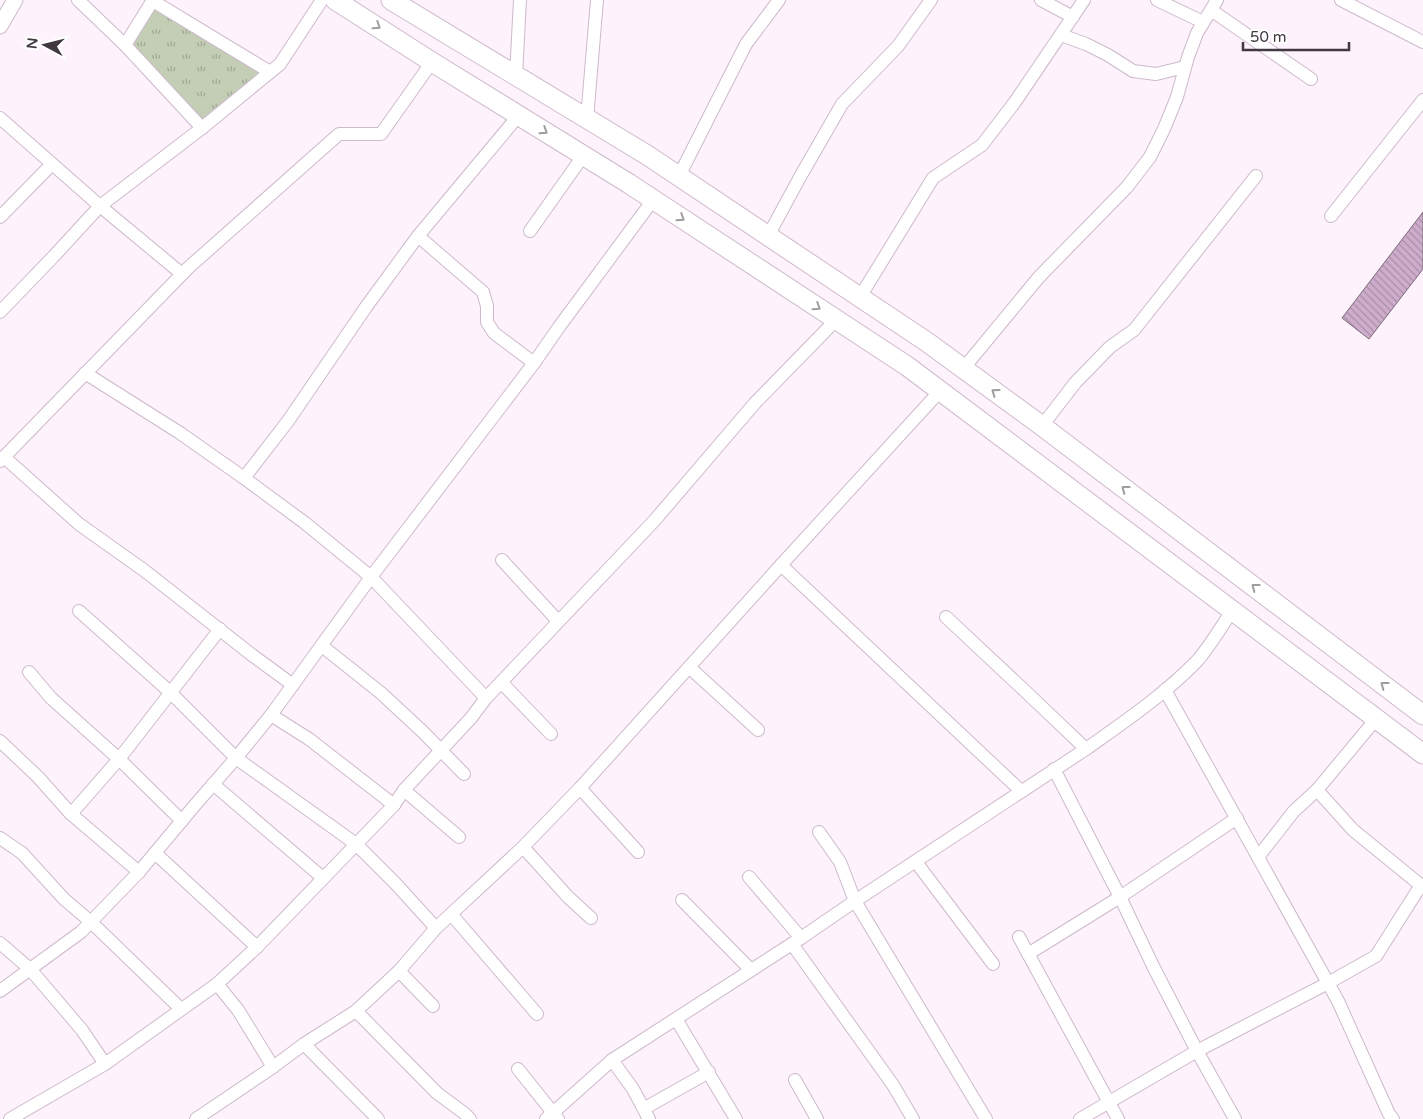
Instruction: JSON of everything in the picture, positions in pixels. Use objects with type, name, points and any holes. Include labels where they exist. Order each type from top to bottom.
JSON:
[{"type":"main road","points":[[336,0],[432,62],[519,114],[907,366],[1423,754]]},
{"type":"main road","points":[[392,0],[647,155],[927,342],[1042,426],[1423,715]]},
{"type":"main road","points":[[498,102],[516,76]]},
{"type":"street","points":[[0,26],[15,0]]},
{"type":"street","points":[[78,0],[125,45],[202,128]]},
{"type":"street","points":[[125,45],[153,0],[270,72]]},
{"type":"street","points":[[0,312],[100,206],[202,128],[280,64],[322,0]]},
{"type":"street","points":[[516,76],[520,0]]},
{"type":"street","points":[[588,119],[597,0]]},
{"type":"street","points":[[679,176],[746,44],[779,0]]},
{"type":"street","points":[[768,236],[842,104],[898,46],[931,0]]},
{"type":"street","points":[[1041,0],[1073,17]]},
{"type":"street","points":[[860,297],[933,178],[982,145],[1015,102],[1084,0]]},
{"type":"street","points":[[1157,0],[1204,22]]},
{"type":"street","points":[[1341,0],[1423,42]]},
{"type":"street","points":[[963,369],[1039,277],[1127,187],[1150,157],[1174,105],[1197,33],[1214,5],[1311,79]]},
{"type":"street","points":[[1061,35],[1086,44],[1133,71],[1156,74],[1185,67]]},
{"type":"street","points":[[293,685],[145,571],[80,524],[2,459],[182,274],[339,134],[381,134],[432,62]]},
{"type":"street","points":[[1331,216],[1423,100]]},
{"type":"street","points":[[244,478],[288,421],[366,307],[418,236],[519,114]]},
{"type":"street","points":[[0,118],[100,206],[182,274]]},
{"type":"street","points":[[530,232],[583,156]]},
{"type":"street","points":[[0,217],[52,164]]},
{"type":"street","points":[[1042,426],[1075,382],[1110,347],[1134,330],[1256,176]]},
{"type":"street","points":[[0,991],[81,932],[139,872],[236,758],[271,715],[371,577],[534,362],[653,200]]},
{"type":"street","points":[[418,236],[483,292],[487,306],[487,322],[494,333],[534,362]]},
{"type":"street","points":[[10,1119],[105,1064],[217,984],[257,947],[394,806],[404,790],[471,718],[486,698],[654,521],[755,403],[836,320]]},
{"type":"street","points":[[85,373],[180,433],[305,523],[371,577],[486,698]]},
{"type":"street","points":[[196,1119],[304,1044],[356,1011],[399,971],[436,928],[523,847],[580,788],[781,564],[940,391]]},
{"type":"street","points":[[502,560],[558,621]]},
{"type":"street","points":[[781,564],[1021,791]]},
{"type":"street","points":[[79,611],[170,692],[236,758],[356,844],[436,928]]},
{"type":"street","points":[[518,1069],[552,1117],[612,1060],[797,941],[1054,769],[1086,750],[1122,724],[1165,690],[1198,660],[1232,611]]},
{"type":"street","points":[[946,618],[1086,750]]},
{"type":"street","points":[[71,814],[119,759],[220,629]]},
{"type":"street","points":[[322,646],[381,693],[464,774]]},
{"type":"street","points":[[689,667],[758,730]]},
{"type":"street","points":[[29,672],[51,698],[119,759],[182,821]]},
{"type":"street","points":[[501,682],[551,734]]},
{"type":"street","points":[[1165,690],[1338,1001],[1389,1114],[1393,1119]]},
{"type":"street","points":[[271,715],[309,739],[394,806]]},
{"type":"street","points":[[1258,857],[1294,811],[1318,790],[1376,719]]},
{"type":"street","points":[[0,741],[38,777],[71,814],[139,872]]},
{"type":"street","points":[[1054,769],[1154,968],[1235,1119]]},
{"type":"street","points":[[213,784],[323,878]]},
{"type":"street","points":[[580,788],[638,852]]},
{"type":"street","points":[[404,790],[459,837]]},
{"type":"street","points":[[1080,1119],[1197,1051],[1376,956],[1422,886],[1353,830],[1318,790]]},
{"type":"street","points":[[1028,954],[1120,897],[1237,818]]},
{"type":"street","points":[[818,832],[840,862],[855,901],[986,1119]]},
{"type":"street","points":[[0,838],[22,853],[64,899],[91,922],[181,1010]]},
{"type":"street","points":[[523,847],[591,918]]},
{"type":"street","points":[[155,853],[257,947]]},
{"type":"street","points":[[916,862],[993,964]]},
{"type":"street","points":[[750,878],[797,941],[893,1085],[912,1119]]},
{"type":"street","points":[[682,900],[752,970]]},
{"type":"street","points":[[451,914],[537,1014]]},
{"type":"street","points":[[1019,937],[1108,1104],[1118,1119]]},
{"type":"street","points":[[0,944],[30,969],[82,1030],[105,1064]]},
{"type":"street","points":[[399,971],[433,1006]]},
{"type":"street","points":[[217,984],[238,1010],[273,1067]]},
{"type":"street","points":[[356,1011],[437,1093],[470,1119]]},
{"type":"street","points":[[676,1019],[736,1119]]},
{"type":"street","points":[[304,1044],[378,1119]]},
{"type":"street","points":[[612,1060],[626,1078],[647,1114],[709,1072]]},
{"type":"street","points":[[795,1080],[817,1119]]},
{"type":"green space","points":[[156,6],[266,72],[203,119],[130,46]]},
{"type":"building","points":[[1423,212],[1423,269],[1369,339],[1342,318]]}]
